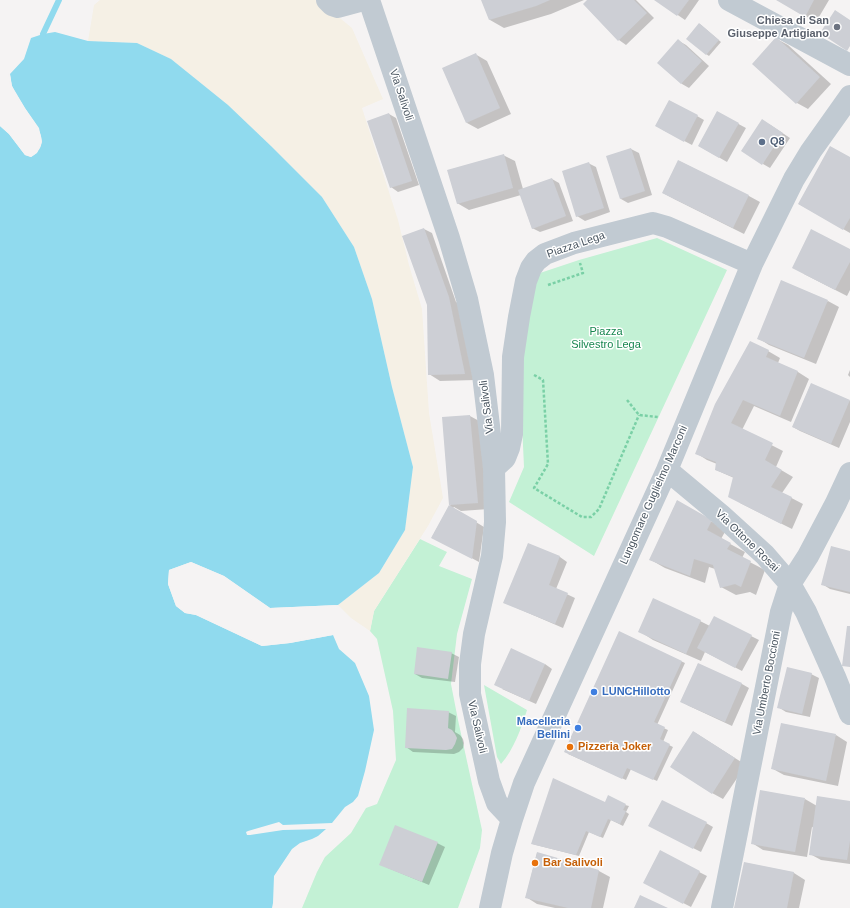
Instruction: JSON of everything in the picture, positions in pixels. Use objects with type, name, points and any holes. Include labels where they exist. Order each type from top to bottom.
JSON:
[{"type":"street","points":[[327,0],[332,5],[338,7],[364,0]]},
{"type":"street","name":"Via Salivoli","points":[[369,0],[449,238],[466,299],[483,375],[494,468],[495,522],[492,556],[474,634],[470,664],[470,694],[489,781],[497,803],[512,819]]},
{"type":"street","points":[[729,0],[850,65]]},
{"type":"street","name":"Lungomare Guglielmo Marconi","points":[[490,908],[502,853],[524,783],[667,470],[752,264],[794,180],[811,151],[850,96]]},
{"type":"street","name":"Piazza Lega","points":[[494,468],[505,458],[512,434],[513,357],[526,281],[531,268],[545,254],[574,244],[653,222],[752,264]]},
{"type":"street","name":"Via Ottone Rosai","points":[[667,470],[760,550],[790,584],[806,612],[850,714]]},
{"type":"street","name":"Via Umberto Boccioni","points":[[722,908],[781,612],[790,584],[808,556],[850,473]]},
{"type":"path","points":[[545,286],[583,273],[574,244]]},
{"type":"path","points":[[534,375],[543,380],[548,464],[534,488],[582,517],[591,517],[599,509],[639,415]]},
{"type":"path","points":[[627,400],[639,415],[658,417]]},
{"type":"green space","name":"Piazza Silvestro Lega","points":[[657,238],[727,270],[594,556],[509,502],[524,467],[519,358],[537,274],[579,260]]},
{"type":"green space","points":[[420,539],[447,552],[439,566],[472,579],[457,634],[451,684],[482,830],[480,848],[458,908],[302,908],[325,857],[351,833],[366,808],[377,804],[396,760],[393,711],[377,639],[370,631],[374,611]]},
{"type":"green space","points":[[484,685],[527,710],[520,731],[506,758],[501,764],[497,757]]},
{"type":"sand","points":[[100,0],[318,0],[352,28],[383,99],[362,108],[398,220],[422,309],[429,413],[443,498],[428,526],[374,611],[370,631],[351,618],[338,605],[379,573],[405,530],[413,467],[392,387],[372,299],[354,247],[322,197],[228,105],[171,59],[137,43],[88,41],[94,5]]},
{"type":"water","points":[[55,32],[88,41],[137,43],[171,59],[228,105],[322,197],[354,247],[372,299],[392,387],[413,467],[405,530],[379,573],[338,605],[270,608],[224,576],[191,562],[169,570],[168,584],[176,606],[185,613],[196,615],[262,646],[290,643],[333,635],[339,649],[355,663],[369,696],[374,730],[358,796],[353,802],[345,807],[332,823],[283,825],[279,822],[246,832],[247,835],[250,835],[283,830],[326,829],[318,836],[300,843],[292,849],[274,876],[272,908],[0,908],[0,126],[9,134],[25,155],[31,157],[38,152],[42,140],[38,128],[13,89],[10,74],[24,59],[31,38]]},
{"type":"pier","points":[[9,71],[12,86],[39,128],[42,142],[37,153],[31,157],[25,155],[9,134],[0,126],[0,124],[10,133],[26,153],[30,155],[36,152],[40,142],[37,129],[10,87]]},
{"type":"pier","points":[[191,562],[224,576],[270,608],[338,605],[338,607],[269,609],[223,577],[191,564],[171,571],[170,584],[178,605],[186,612],[197,613],[262,644],[334,634],[290,643],[262,646],[196,615],[185,613],[176,606],[168,584],[169,570]]},
{"type":"building","points":[[481,0],[550,0],[536,6],[489,20]]},
{"type":"building","points":[[587,0],[634,0],[647,13],[618,41],[583,4]]},
{"type":"building","points":[[654,0],[689,0],[677,16]]},
{"type":"building","points":[[776,0],[814,0],[805,17]]},
{"type":"building","name":"Chiesa di San Giuseppe Artigiano","points":[[835,10],[850,20],[850,46],[847,51],[820,33]]},
{"type":"building","points":[[699,23],[719,40],[706,55],[686,39]]},
{"type":"building","points":[[776,37],[820,77],[796,104],[752,64]]},
{"type":"building","points":[[678,39],[702,61],[681,84],[657,63]]},
{"type":"building","points":[[476,53],[500,108],[466,123],[442,68]]},
{"type":"building","points":[[669,100],[698,115],[684,142],[655,126]]},
{"type":"building","points":[[717,111],[739,123],[719,158],[698,146]]},
{"type":"building","points":[[389,113],[412,181],[390,188],[367,121]]},
{"type":"building","name":"Q8","points":[[762,119],[783,133],[762,165],[741,151]]},
{"type":"building","points":[[830,146],[850,157],[850,218],[843,230],[798,204]]},
{"type":"building","points":[[631,148],[645,191],[620,199],[606,156]]},
{"type":"building","points":[[504,154],[513,188],[457,204],[447,170]]},
{"type":"building","points":[[678,160],[749,195],[733,228],[662,193]]},
{"type":"building","points":[[589,162],[604,208],[576,217],[562,171]]},
{"type":"building","points":[[552,178],[566,216],[532,229],[518,190]]},
{"type":"building","points":[[424,228],[449,297],[465,374],[428,375],[427,305],[402,236]]},
{"type":"building","points":[[811,229],[850,249],[850,262],[835,290],[792,268]]},
{"type":"building","points":[[781,280],[828,300],[804,358],[757,339]]},
{"type":"building","points":[[750,341],[769,350],[766,357],[798,371],[780,416],[743,400],[731,423],[773,443],[765,460],[782,470],[771,487],[792,497],[781,524],[728,497],[733,477],[715,470],[716,462],[695,454],[715,404]]},
{"type":"building","points":[[811,383],[850,400],[831,444],[792,427]]},
{"type":"building","points":[[470,415],[478,503],[449,505],[442,417]]},
{"type":"building","points":[[677,500],[712,520],[707,530],[731,543],[727,549],[751,561],[741,587],[735,584],[720,588],[713,565],[694,559],[690,576],[649,560]]},
{"type":"building","points":[[449,505],[477,521],[472,559],[431,538]]},
{"type":"building","points":[[528,543],[560,556],[549,585],[568,593],[555,624],[503,603]]},
{"type":"building","points":[[831,546],[850,551],[850,592],[821,585]]},
{"type":"building","points":[[653,598],[701,620],[686,654],[638,632]]},
{"type":"building","points":[[714,616],[752,635],[735,668],[697,648]]},
{"type":"building","points":[[847,626],[850,626],[850,667],[842,666]]},
{"type":"building","points":[[619,631],[682,661],[654,722],[665,727],[660,739],[670,744],[653,780],[627,768],[622,779],[564,752]]},
{"type":"building","points":[[417,647],[452,652],[448,679],[414,674]]},
{"type":"building","points":[[511,648],[545,664],[529,701],[494,685]]},
{"type":"building","points":[[698,663],[742,683],[725,722],[680,702]]},
{"type":"building","points":[[787,667],[812,673],[802,714],[777,708]]},
{"type":"building","points":[[407,708],[449,711],[448,728],[452,730],[457,738],[452,749],[405,748]]},
{"type":"building","points":[[781,723],[836,734],[826,781],[771,769]]},
{"type":"building","points":[[693,731],[735,758],[712,794],[670,767]]},
{"type":"building","points":[[553,778],[605,802],[608,795],[626,804],[623,810],[626,811],[620,824],[608,819],[600,837],[586,831],[576,855],[531,844]]},
{"type":"building","points":[[760,790],[805,798],[795,852],[751,844]]},
{"type":"building","points":[[817,796],[850,801],[850,841],[847,860],[809,855]]},
{"type":"building","points":[[662,800],[707,822],[693,849],[648,826]]},
{"type":"building","points":[[395,825],[438,842],[422,882],[379,865]]},
{"type":"building","points":[[660,850],[700,871],[683,904],[643,883]]},
{"type":"building","points":[[537,852],[599,870],[591,908],[568,908],[525,898]]},
{"type":"building","points":[[744,862],[794,872],[787,908],[734,908]]},
{"type":"building","points":[[640,895],[668,908],[634,908]]},
{"type":"waterway","points":[[43,34],[59,0]]},
{"type":"place","name":"Chiesa di San Giuseppe Artigiano","points":[[837,27]]},
{"type":"place","name":"Q8","points":[[762,142]]},
{"type":"place","name":"LUNCHillotto","points":[[594,692]]},
{"type":"place","name":"Macelleria Bellini","points":[[578,728]]},
{"type":"place","name":"Pizzeria Joker","points":[[570,747]]},
{"type":"place","name":"Bar Salivoli","points":[[535,863]]}]
